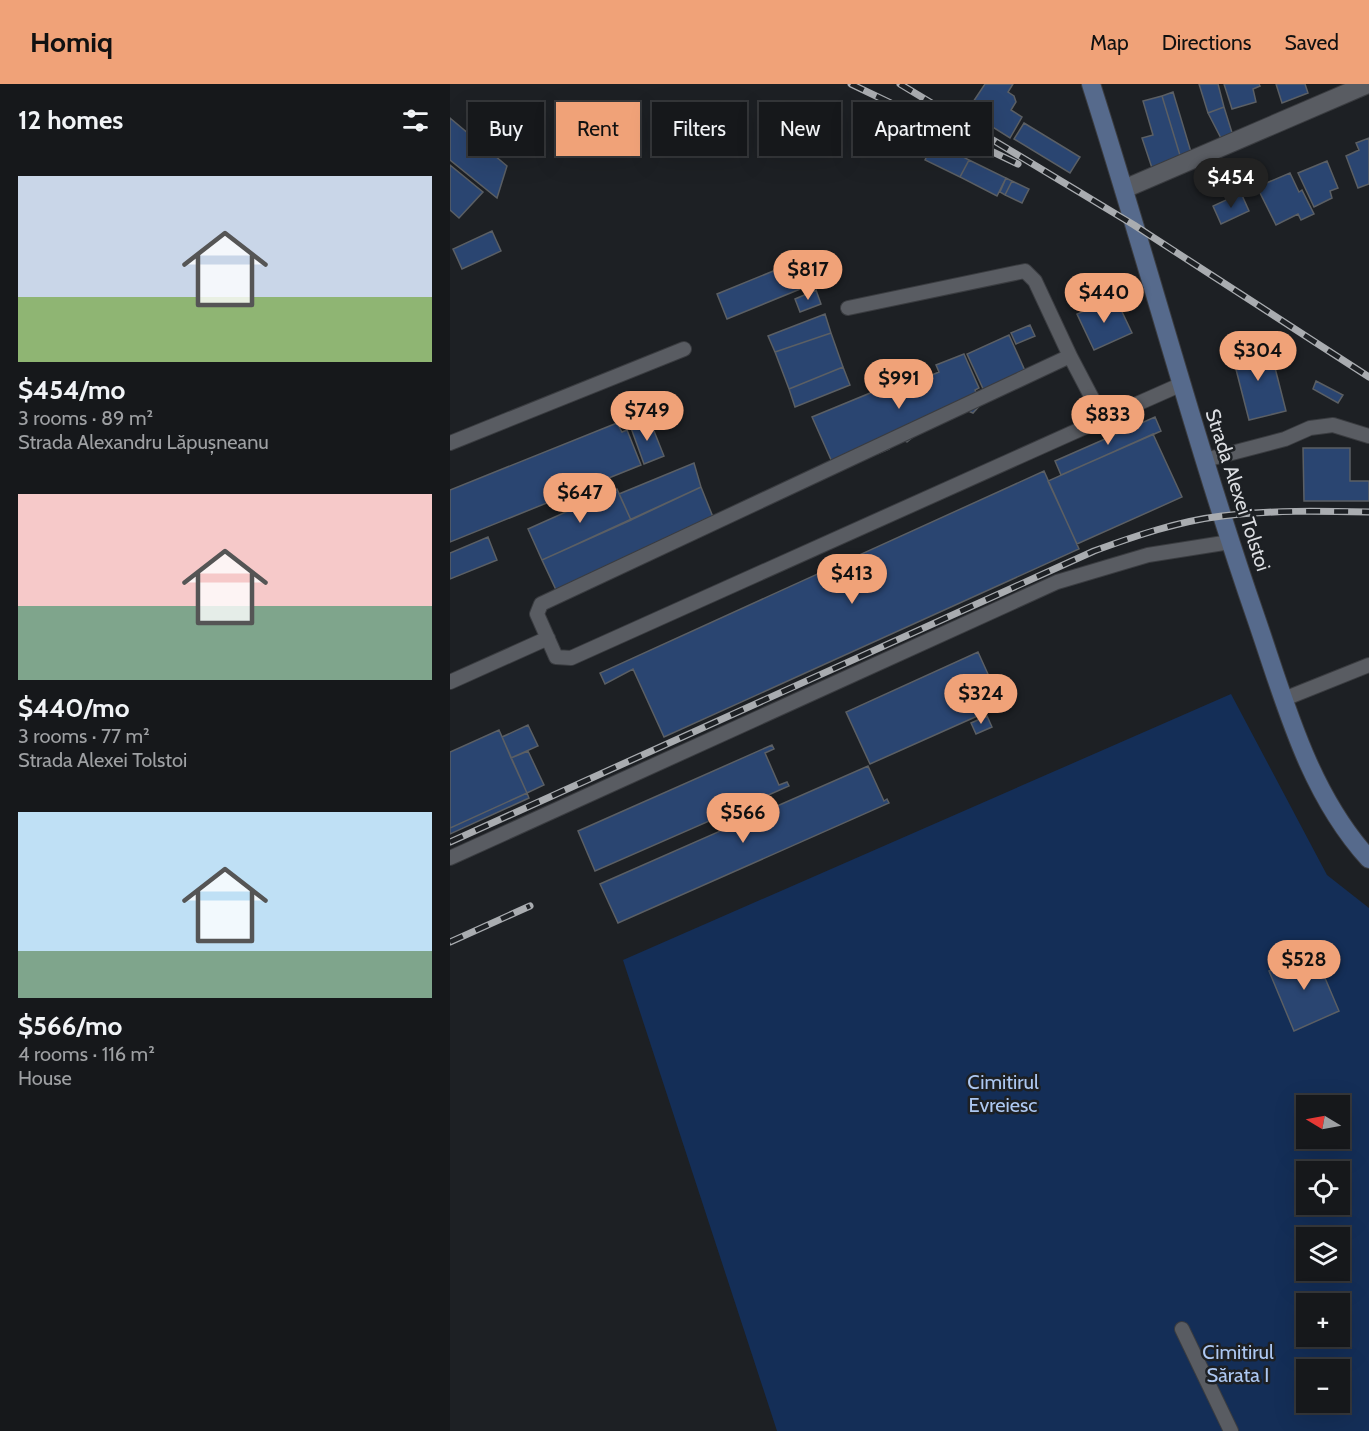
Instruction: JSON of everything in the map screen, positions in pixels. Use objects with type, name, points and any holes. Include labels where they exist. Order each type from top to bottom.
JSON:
[{"type":"main road","name":"Strada Alexei Tolstoi","points":[[1090,84],[1124,189],[1230,542],[1284,699],[1320,788],[1349,836],[1369,859]]},
{"type":"street","points":[[1124,189],[1368,84]]},
{"type":"lane","points":[[848,309],[1025,271],[1035,281],[1103,419]]},
{"type":"lane","points":[[450,443],[684,349]]},
{"type":"lane","points":[[1070,356],[541,604],[537,614],[556,657],[571,658],[1182,384]]},
{"type":"lane","points":[[1205,460],[1285,439],[1310,428],[1333,425],[1369,436]]},
{"type":"lane","points":[[450,858],[1057,582],[1148,555],[1230,542]]},
{"type":"lane","points":[[450,682],[548,638]]},
{"type":"lane","points":[[1284,699],[1369,665]]},
{"type":"lane","points":[[1182,1329],[1231,1431]]},
{"type":"green space","name":"Cimitirul Evreiesc","points":[[1231,694],[1327,875],[1369,908],[1369,1431],[777,1431],[623,960]]},
{"type":"building","points":[[985,84],[1013,84],[1008,92],[1014,96],[1016,102],[1011,110],[1022,117],[1010,138],[992,127],[992,102],[973,102]]},
{"type":"building","points":[[1199,84],[1218,84],[1224,107],[1208,113]]},
{"type":"building","points":[[1224,84],[1259,84],[1260,86],[1253,89],[1256,102],[1232,109]]},
{"type":"building","points":[[1276,84],[1305,84],[1308,93],[1282,103]]},
{"type":"building","points":[[1173,92],[1191,152],[1182,162],[1162,96]]},
{"type":"building","points":[[1162,96],[1182,162],[1154,174],[1142,138],[1153,135],[1143,101]]},
{"type":"building","points":[[1224,107],[1234,139],[1224,144],[1208,113]]},
{"type":"building","points":[[450,118],[468,133],[468,156],[495,156],[507,166],[497,198],[450,160]]},
{"type":"building","points":[[1024,123],[1080,157],[1070,173],[1014,139]]},
{"type":"building","points":[[1369,138],[1369,184],[1358,188],[1346,156],[1359,150],[1356,143]]},
{"type":"building","points":[[927,156],[962,156],[969,160],[960,177],[925,160]]},
{"type":"building","points":[[969,160],[1006,178],[997,196],[960,177]]},
{"type":"building","points":[[1327,161],[1338,188],[1330,191],[1332,198],[1314,207],[1298,173]]},
{"type":"building","points":[[450,165],[483,192],[459,218],[450,210]]},
{"type":"building","points":[[1290,173],[1299,192],[1302,190],[1314,214],[1301,220],[1298,214],[1276,225],[1257,187]]},
{"type":"building","points":[[1006,178],[1012,181],[1005,195],[1000,192]]},
{"type":"building","points":[[1012,181],[1029,189],[1022,203],[1005,195]]},
{"type":"building","points":[[1241,193],[1249,211],[1221,224],[1213,206]]},
{"type":"building","points":[[492,231],[501,251],[462,269],[453,249]]},
{"type":"building","points":[[800,260],[810,285],[727,319],[717,294]]},
{"type":"building","points":[[816,290],[821,304],[800,312],[795,299]]},
{"type":"building","points":[[1115,297],[1132,333],[1094,350],[1077,314]]},
{"type":"building","points":[[825,314],[831,333],[775,352],[768,336]]},
{"type":"building","points":[[1030,325],[1035,336],[1016,344],[1011,333]]},
{"type":"building","points":[[831,333],[843,367],[789,389],[775,352]]},
{"type":"building","points":[[1009,335],[1026,373],[985,393],[967,354]]},
{"type":"building","points":[[1253,341],[1258,359],[1272,356],[1286,411],[1249,420],[1230,346]]},
{"type":"building","points":[[964,354],[979,388],[975,390],[981,404],[973,413],[966,410],[919,432],[907,442],[897,438],[884,438],[889,449],[877,454],[872,443],[832,462],[812,417],[875,391],[873,387],[892,379],[896,390],[939,372],[936,365]]},
{"type":"building","points":[[843,367],[850,385],[795,407],[789,389]]},
{"type":"building","points":[[1316,381],[1343,395],[1338,403],[1313,389]]},
{"type":"building","points":[[1155,417],[1161,431],[1061,475],[1055,461]]},
{"type":"building","points":[[650,421],[664,456],[644,464],[631,428]]},
{"type":"building","points":[[617,423],[622,432],[627,430],[641,465],[450,542],[450,490]]},
{"type":"building","points":[[1153,434],[1182,497],[1077,544],[1048,481]]},
{"type":"building","points":[[1303,448],[1350,448],[1350,481],[1369,481],[1369,501],[1304,501]]},
{"type":"building","points":[[694,463],[701,487],[631,520],[619,494]]},
{"type":"building","points":[[1044,471],[1079,549],[664,737],[633,669],[605,684],[600,673]]},
{"type":"building","points":[[701,487],[715,522],[557,592],[542,560]]},
{"type":"building","points":[[617,489],[631,520],[542,560],[528,529]]},
{"type":"building","points":[[488,537],[497,560],[450,579],[450,553]]},
{"type":"building","points":[[978,652],[1002,705],[870,764],[846,712]]},
{"type":"building","points":[[987,716],[992,727],[976,734],[971,723]]},
{"type":"building","points":[[528,725],[538,746],[511,758],[502,737]]},
{"type":"building","points":[[499,730],[527,793],[450,828],[450,752]]},
{"type":"building","points":[[772,745],[774,749],[765,753],[779,785],[787,782],[789,786],[595,871],[578,831]]},
{"type":"building","points":[[528,751],[544,785],[527,793],[511,758]]},
{"type":"building","points":[[868,766],[884,801],[887,799],[889,803],[618,923],[600,884]]},
{"type":"building","points":[[527,793],[529,798],[450,834],[450,828]]},
{"type":"building","points":[[1314,952],[1339,1011],[1294,1031],[1269,971]]},
{"type":"railway","points":[[851,84],[1018,164]]},
{"type":"railway","points":[[900,84],[1134,225],[1369,377]]},
{"type":"railway","points":[[450,842],[1110,545],[1173,525],[1206,518],[1277,512],[1369,512]]},
{"type":"railway","points":[[450,942],[530,906]]},
{"type":"park label","name":"Cimitirul Sărata I","points":[[1238,1364]]}]
